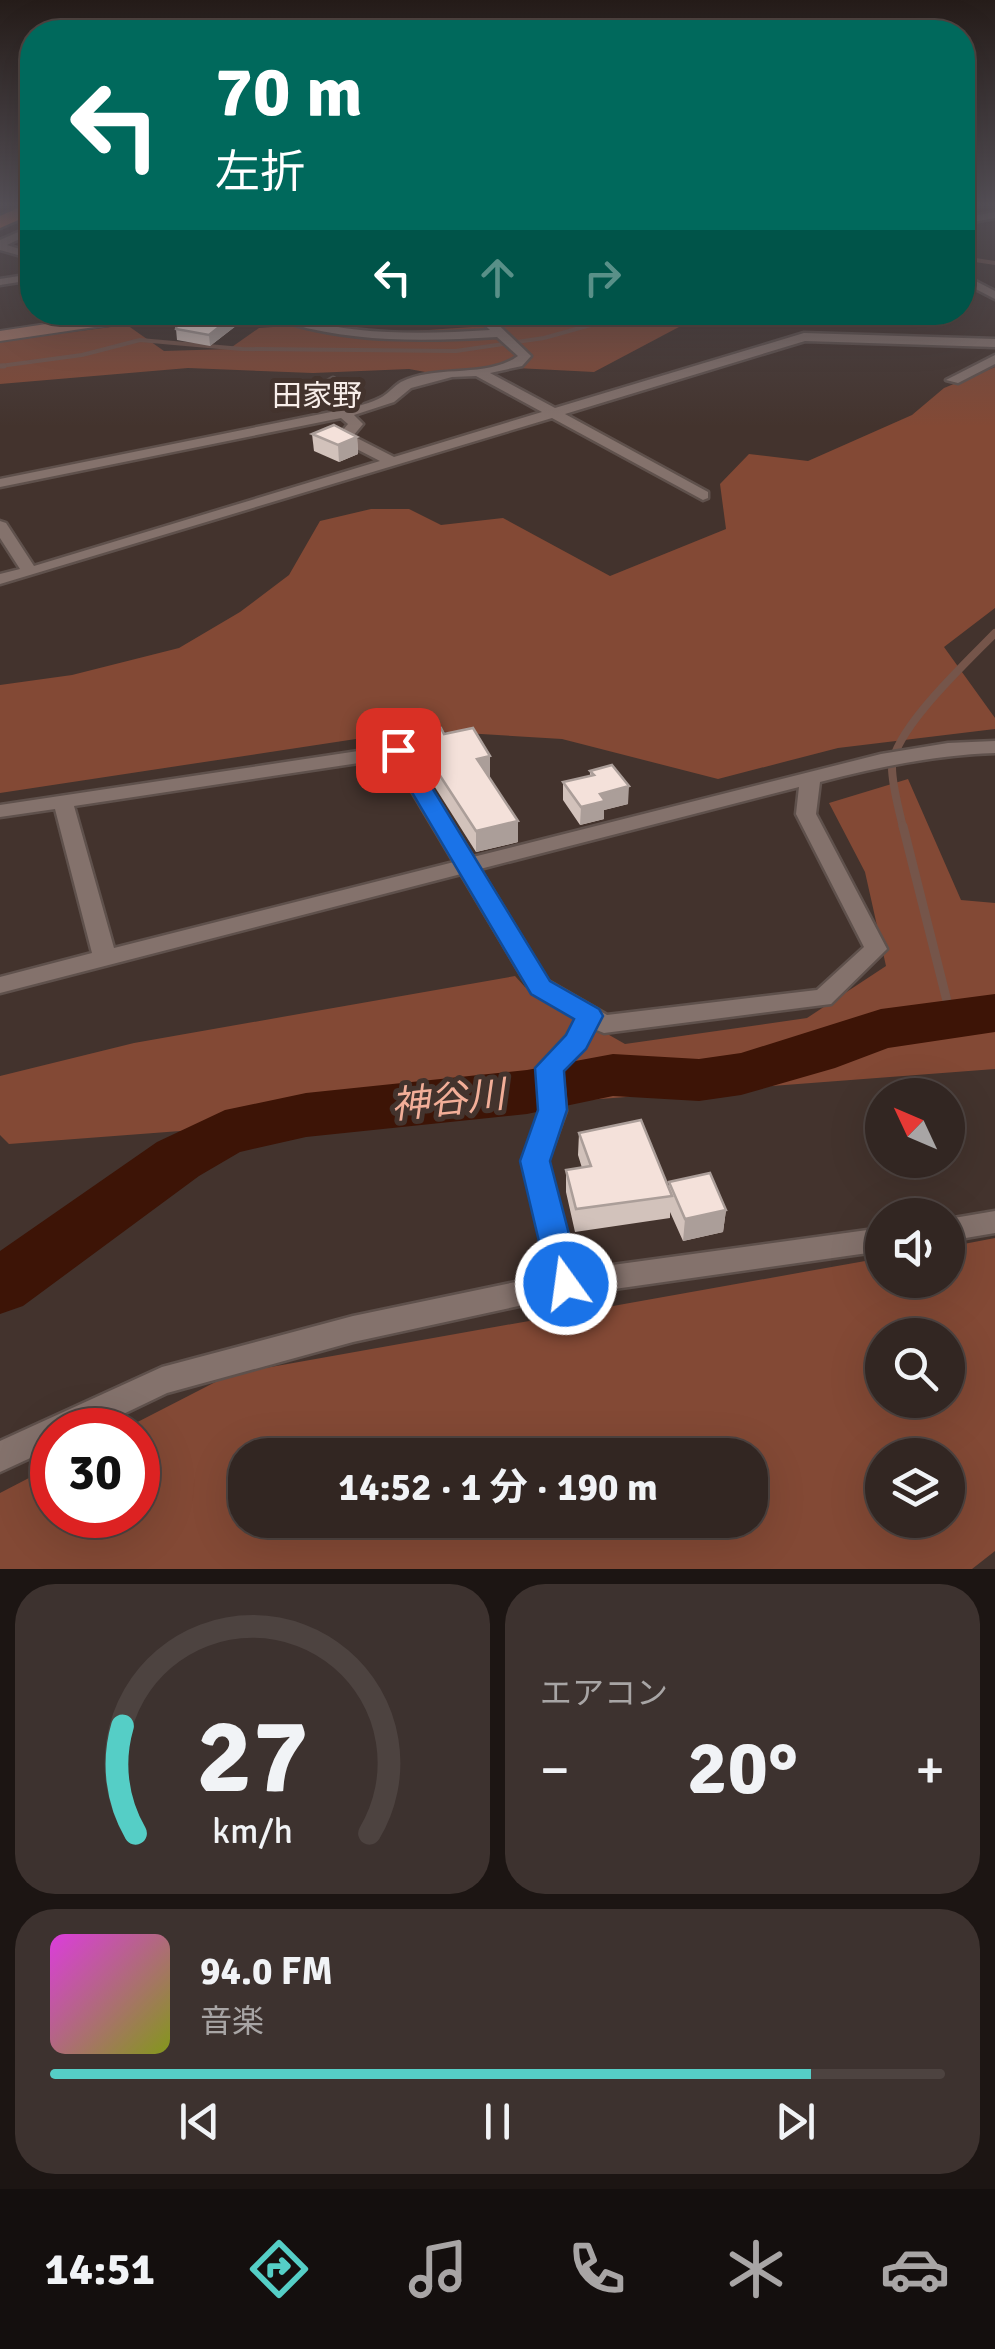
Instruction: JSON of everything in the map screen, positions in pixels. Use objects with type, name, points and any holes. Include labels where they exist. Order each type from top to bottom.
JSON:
[{"type":"main road","points":[[0,336],[74,325]]},
{"type":"street","points":[[310,325],[411,334],[501,333]]},
{"type":"street","points":[[0,484],[341,414],[389,399],[406,385],[517,363],[525,356],[492,325]]},
{"type":"street","points":[[0,579],[395,463],[804,336],[995,343]]},
{"type":"street","points":[[953,380],[995,359]]},
{"type":"street","points":[[478,372],[702,495]]},
{"type":"street","points":[[332,382],[341,414],[356,424],[344,437],[395,463]]},
{"type":"street","points":[[0,526],[30,572]]},
{"type":"street","points":[[0,985],[810,779],[948,748],[995,747]]},
{"type":"street","points":[[0,812],[398,750],[540,988],[604,1024],[823,998],[876,949],[806,814],[810,779]]},
{"type":"street","points":[[63,802],[105,958]]},
{"type":"street","points":[[566,1284],[535,1161],[552,1110],[550,1068],[576,1042],[590,1016]]},
{"type":"street","points":[[965,1227],[995,1222]]},
{"type":"street","points":[[105,1408],[162,1381],[354,1329],[566,1284],[865,1242]]},
{"type":"street","points":[[0,1458],[30,1444]]},
{"type":"shaded area","points":[[127,325],[164,351],[229,349],[259,328],[288,326],[369,334],[472,327],[683,325],[594,372],[516,368],[464,379],[409,369],[313,373],[188,368],[0,384],[0,341]]},
{"type":"shaded area","points":[[995,367],[995,608],[944,647],[995,718],[995,729],[838,748],[718,779],[562,739],[415,730],[0,793],[0,685],[72,675],[179,648],[240,612],[289,575],[320,521],[371,509],[409,509],[441,525],[503,518],[610,576],[726,529],[720,484],[749,454],[808,461],[912,415],[944,388]]},
{"type":"shaded area","points":[[908,779],[961,900],[995,903],[995,1069],[9,1144],[0,1135],[0,1076],[134,1043],[515,976],[525,987],[625,1044],[807,1018],[886,966],[865,872],[829,803]]},
{"type":"shaded area","points":[[995,1238],[995,1551],[972,1569],[0,1569],[0,1493],[30,1477],[30,1538],[160,1538],[160,1410],[231,1374],[865,1261],[865,1298],[965,1298],[965,1244]]},
{"type":"building","points":[[177,325],[222,325],[209,335],[176,329]]},
{"type":"building","points":[[334,425],[357,437],[338,445],[312,434]]},
{"type":"building","points":[[441,728],[444,734],[473,728],[490,756],[477,759],[518,821],[476,831],[413,734]]},
{"type":"building","points":[[612,765],[629,786],[600,794],[605,801],[581,807],[563,782],[594,775],[590,771]]},
{"type":"building","points":[[641,1120],[672,1196],[576,1209],[566,1170],[591,1166],[579,1133]]},
{"type":"building","points":[[710,1173],[726,1210],[685,1219],[669,1182]]},
{"type":"waterway","points":[[4,366],[0,366],[82,355],[140,340],[242,349],[456,351],[544,338],[590,325]]},
{"type":"waterway","points":[[903,828],[892,774],[896,752],[918,715],[995,633]]},
{"type":"waterway","points":[[903,826],[951,1017]]},
{"type":"waterway","name":"神谷川","points":[[0,1286],[178,1159],[225,1133],[306,1115],[527,1092],[613,1075],[699,1080],[741,1074],[815,1054],[881,1029],[995,1013]]},
{"type":"district","name":"田家野","points":[[317,396]]},
{"type":"route","points":[[398,750],[540,988],[590,1016],[576,1042],[550,1068],[552,1110],[535,1161],[566,1284]]}]
